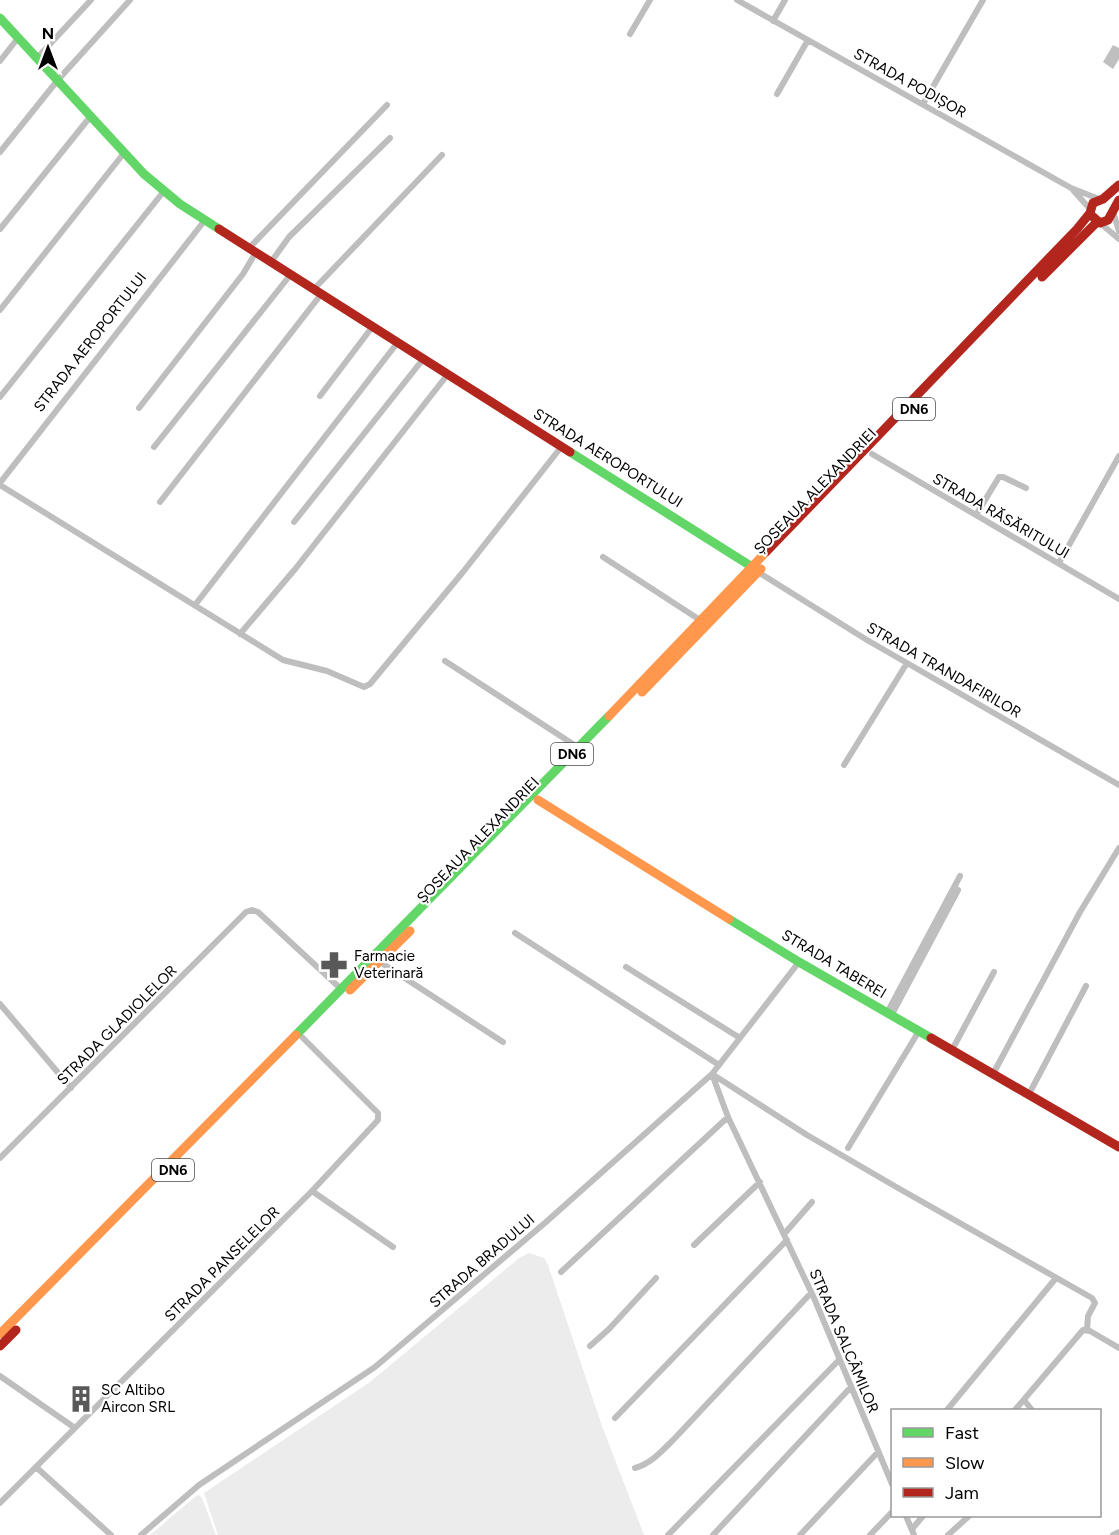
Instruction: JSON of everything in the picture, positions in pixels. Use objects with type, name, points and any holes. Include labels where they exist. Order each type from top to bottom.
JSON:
[{"type":"main road","name":"STRADA AEROPORTULUI","points":[[0,18],[124,153],[164,191],[205,220],[755,569]]},
{"type":"main road","name":"ȘOSEAUA ALEXANDRIEI","points":[[0,1346],[538,800],[1077,229],[1090,211],[1093,202],[1101,199],[1119,185]]},
{"type":"main road","points":[[1101,199],[1110,202],[1116,208]]},
{"type":"main road","name":"ȘOSEAUA ALEXANDRIEI","points":[[0,1334],[482,848],[700,620],[872,454],[1082,235],[1099,222],[1109,221],[1116,208]]},
{"type":"main road","points":[[1090,211],[1099,222]]},
{"type":"main road","name":"STRADA TABEREI","points":[[538,800],[799,962],[1119,1147]]},
{"type":"street","points":[[37,58],[91,0]]},
{"type":"street","points":[[0,152],[57,81],[130,0]]},
{"type":"street","points":[[630,34],[650,0]]},
{"type":"street","name":"STRADA PODIȘOR","points":[[736,0],[1071,188],[1101,199]]},
{"type":"street","points":[[773,21],[785,0]]},
{"type":"street","points":[[923,104],[983,0]]},
{"type":"street","points":[[0,61],[18,38]]},
{"type":"street","points":[[777,94],[808,40]]},
{"type":"street","points":[[139,408],[243,274],[252,250],[387,105]]},
{"type":"street","points":[[0,229],[90,117]]},
{"type":"street","points":[[271,262],[289,237],[390,138]]},
{"type":"street","points":[[0,310],[124,153]]},
{"type":"street","points":[[160,501],[318,290],[442,155]]},
{"type":"street","name":"STRADA PODIȘOR","points":[[1071,188],[1090,211]]},
{"type":"street","points":[[0,397],[164,191]]},
{"type":"street","points":[[1116,208],[1119,231]]},
{"type":"street","name":"STRADA AEROPORTULUI","points":[[0,484],[205,220]]},
{"type":"street","points":[[1099,222],[1119,239]]},
{"type":"street","points":[[154,447],[291,274]]},
{"type":"street","points":[[320,396],[373,326]]},
{"type":"street","points":[[195,605],[398,342]]},
{"type":"street","points":[[294,522],[424,358]]},
{"type":"street","points":[[240,634],[296,568],[448,374]]},
{"type":"street","points":[[0,484],[283,660],[327,671],[359,686],[367,686],[463,572],[562,446]]},
{"type":"street","name":"STRADA RĂSĂRITULUI","points":[[872,454],[1119,598]]},
{"type":"street","points":[[1059,563],[1119,456]]},
{"type":"street","points":[[976,515],[999,477],[1026,488]]},
{"type":"street","points":[[603,557],[700,620]]},
{"type":"street","name":"STRADA TRANDAFIRILOR","points":[[755,569],[908,663],[1119,785]]},
{"type":"street","points":[[445,660],[579,748]]},
{"type":"street","points":[[844,765],[908,663]]},
{"type":"street","points":[[993,1074],[1080,912],[1119,848]]},
{"type":"street","points":[[889,1014],[960,876]]},
{"type":"street","points":[[889,1014],[958,890]]},
{"type":"street","name":"STRADA GLADIOLELOR","points":[[0,1158],[246,912],[252,910],[258,912],[341,988]]},
{"type":"street","points":[[515,933],[719,1065]]},
{"type":"street","points":[[380,962],[503,1042]]},
{"type":"street","name":"STRADA BRADULUI","points":[[141,1535],[199,1485],[375,1367],[546,1222],[712,1074],[799,962]]},
{"type":"street","points":[[626,967],[740,1038]]},
{"type":"street","points":[[952,1050],[994,972]]},
{"type":"street","points":[[1029,1094],[1086,986]]},
{"type":"street","points":[[0,1004],[71,1088]]},
{"type":"street","points":[[848,1148],[919,1031]]},
{"type":"street","name":"STRADA PANSELELOR","points":[[0,1503],[312,1191],[376,1123],[379,1116],[303,1038]]},
{"type":"street","points":[[712,1074],[898,1188],[1094,1300],[1095,1303],[1087,1322],[1087,1330]]},
{"type":"street","name":"STRADA SALCÂMILOR","points":[[712,1074],[729,1117],[812,1293],[891,1478]]},
{"type":"street","points":[[561,1272],[729,1117]]},
{"type":"street","points":[[694,1245],[760,1182]]},
{"type":"street","points":[[312,1191],[393,1247]]},
{"type":"street","points":[[615,1418],[786,1236],[812,1202]]},
{"type":"street","points":[[590,1346],[656,1278]]},
{"type":"street","points":[[949,1409],[1056,1278]]},
{"type":"street","points":[[635,1468],[655,1458],[812,1293]]},
{"type":"street","points":[[1087,1330],[1119,1348]]},
{"type":"street","points":[[1016,1409],[1080,1333],[1087,1330]]},
{"type":"street","points":[[668,1535],[840,1360]]},
{"type":"street","points":[[0,1376],[75,1428]]},
{"type":"street","points":[[713,1535],[851,1388]]},
{"type":"street","points":[[1024,1400],[1031,1409]]},
{"type":"street","points":[[801,1535],[878,1452]]},
{"type":"street","points":[[36,1467],[111,1535]]},
{"type":"street","points":[[870,1535],[891,1513]]},
{"type":"street","points":[[907,1517],[913,1532]]},
{"type":"street","points":[[913,1532],[922,1517]]},
{"type":"street","points":[[948,1535],[967,1517]]},
{"type":"street","points":[[1113,1535],[1119,1532]]},
{"type":"shaded area","points":[[1113,45],[1119,48],[1119,59],[1113,69],[1103,62]]},
{"type":"shaded area","points":[[529,1253],[544,1258],[548,1265],[602,1426],[644,1535],[218,1535],[204,1493],[370,1382],[519,1258]]},
{"type":"shaded area","points":[[199,1495],[216,1535],[150,1535],[196,1496]]},
{"type":"traffic: fast","points":[[0,18],[144,174],[180,204],[219,229]]},
{"type":"traffic: fast","points":[[570,452],[757,570]]},
{"type":"traffic: fast","points":[[296,1035],[609,716]]},
{"type":"traffic: fast","points":[[729,919],[931,1038]]},
{"type":"traffic: slow","points":[[609,716],[766,552]]},
{"type":"traffic: slow","points":[[642,692],[761,569]]},
{"type":"traffic: slow","points":[[538,800],[729,919]]},
{"type":"traffic: slow","points":[[350,990],[410,931]]},
{"type":"traffic: slow","points":[[0,1334],[296,1035]]},
{"type":"traffic: jam","points":[[766,552],[1077,229],[1090,213],[1093,203],[1103,199],[1119,185]]},
{"type":"traffic: jam","points":[[1092,216],[1100,223],[1108,220],[1119,200]]},
{"type":"traffic: jam","points":[[1042,277],[1097,222]]},
{"type":"traffic: jam","points":[[219,229],[570,452]]},
{"type":"traffic: jam","points":[[931,1038],[1119,1147]]},
{"type":"traffic: jam","points":[[0,1346],[16,1330]]},
{"type":"place","name":"Farmacie Veterinară","points":[[334,965]]},
{"type":"place","name":"SC Altibo Aircon SRL","points":[[81,1399]]}]
